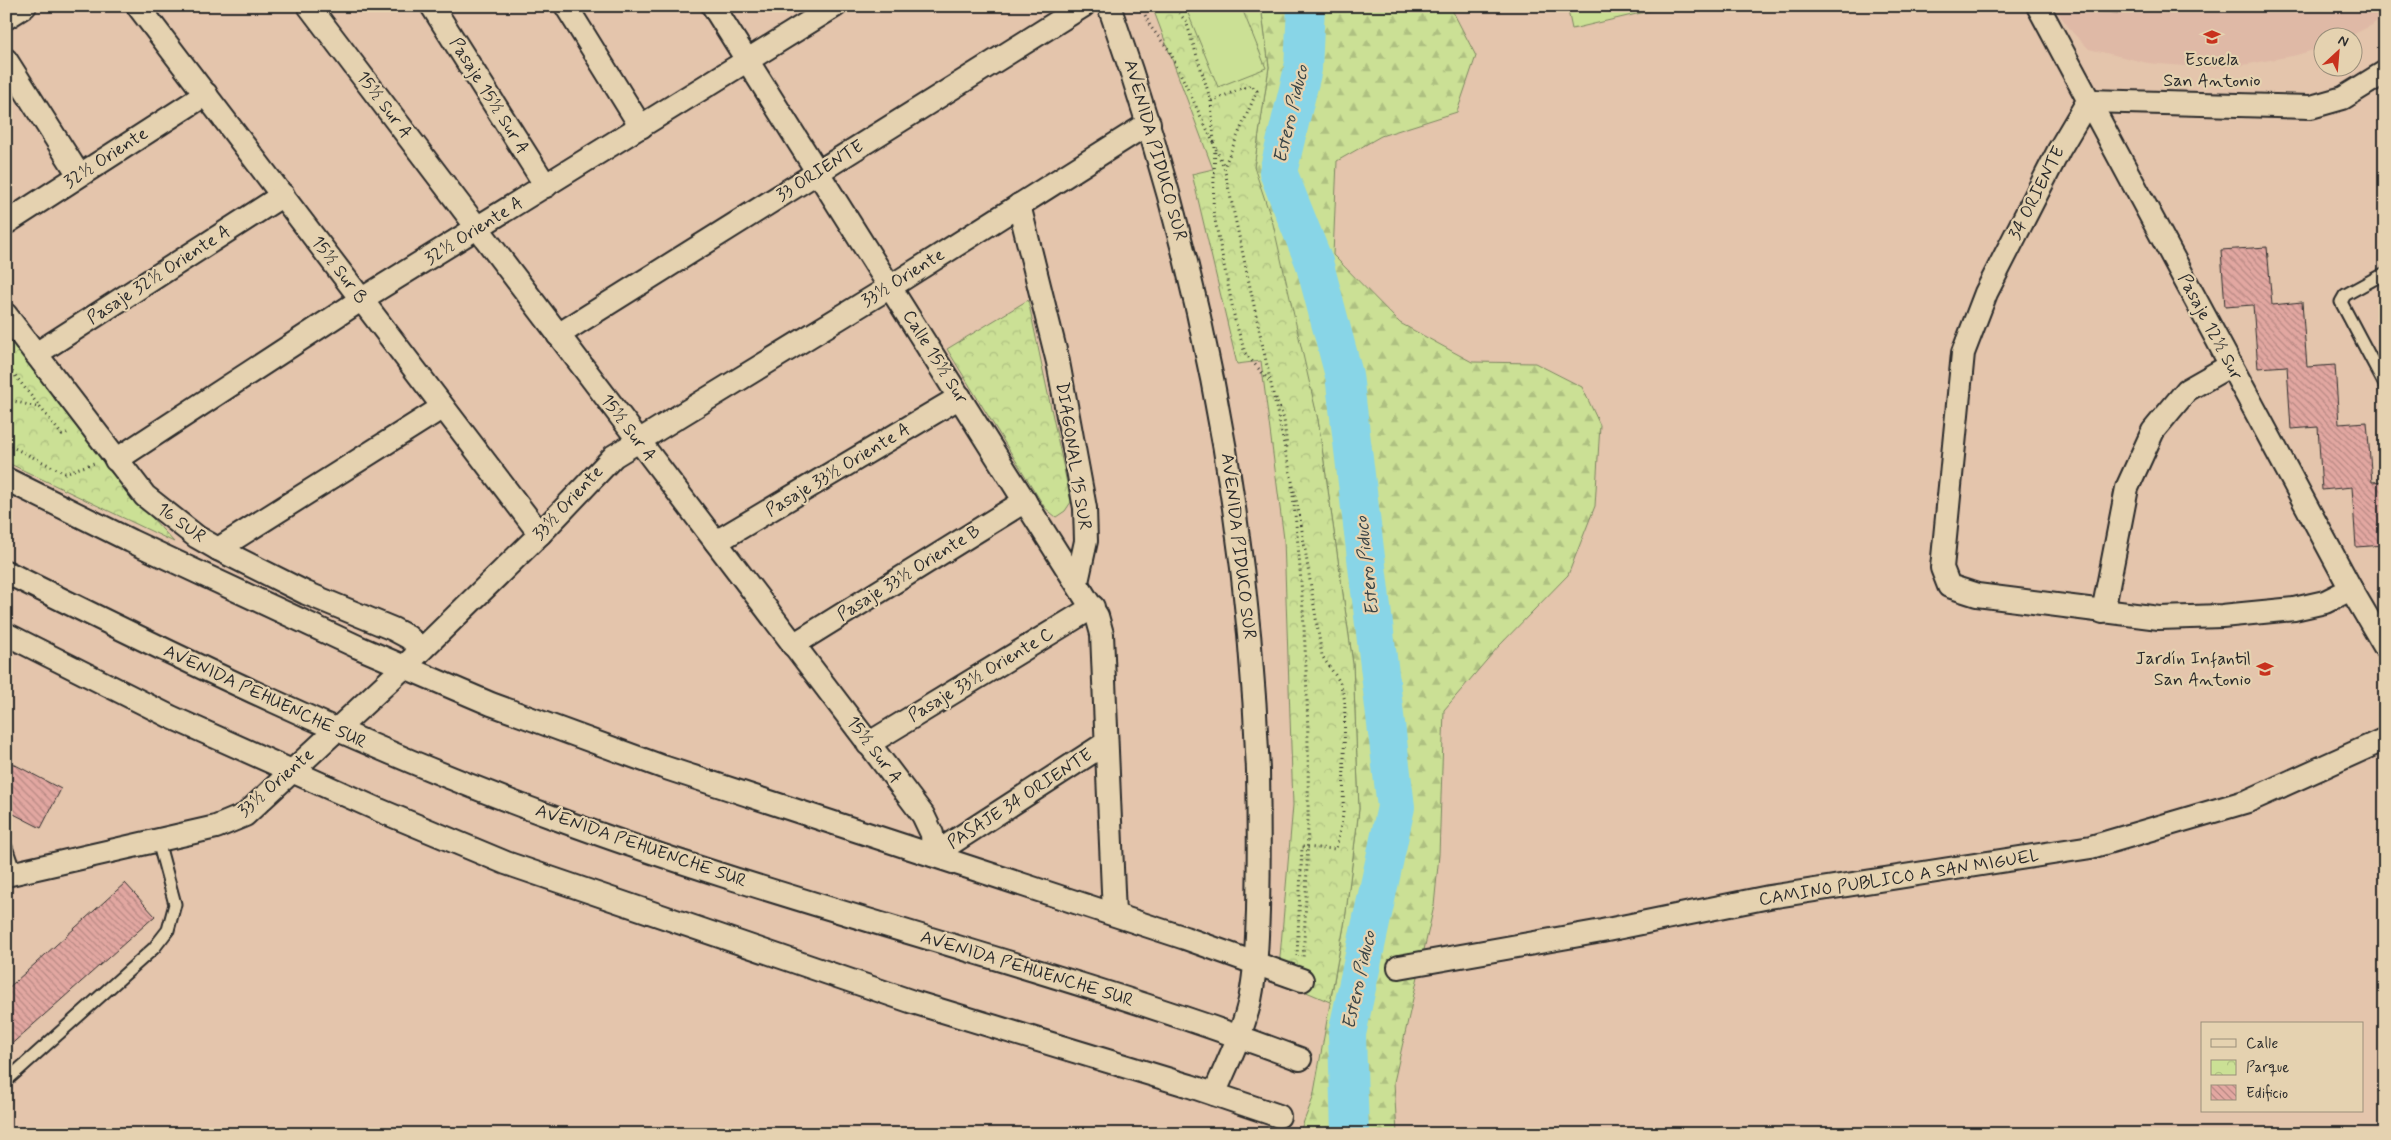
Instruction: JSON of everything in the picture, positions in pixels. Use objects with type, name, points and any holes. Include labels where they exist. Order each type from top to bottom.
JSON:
[{"type":"street","points":[[6,18],[25,6]]},
{"type":"street","name":"15½ Sur B","points":[[138,6],[540,534]]},
{"type":"street","name":"15½ Sur A","points":[[309,6],[929,824],[934,844],[933,855]]},
{"type":"street","name":"Pasaje 15½ Sur A","points":[[432,6],[546,186]]},
{"type":"street","points":[[566,6],[641,127]]},
{"type":"street","name":"Calle 15½ Sur","points":[[713,6],[1077,582]]},
{"type":"street","name":"32½ Oriente A","points":[[115,459],[362,299],[748,62],[835,6]]},
{"type":"street","name":"33 ORIENTE","points":[[558,335],[1083,6]]},
{"type":"street","name":"AVENIDA PIDUCO SUR","points":[[1109,6],[1149,123],[1189,268],[1219,408],[1240,544],[1257,756],[1259,880],[1256,963],[1250,1002],[1214,1094]]},
{"type":"street","name":"Pasaje 12½ Sur","points":[[2038,6],[2351,589],[2385,646]]},
{"type":"street","points":[[6,60],[79,175]]},
{"type":"street","points":[[2088,101],[2311,107],[2343,98],[2385,72]]},
{"type":"street","name":"32½ Oriente","points":[[6,223],[206,94]]},
{"type":"street","name":"34 ORIENTE","points":[[2088,101],[2059,150],[1986,293],[1964,353],[1942,568],[1949,586],[1977,595],[2102,612]]},
{"type":"street","name":"33½ Oriente","points":[[11,874],[216,827],[245,815],[404,667],[540,534],[599,469],[614,456],[890,287],[1149,123]]},
{"type":"street","name":"Pasaje 32½ Oriente A","points":[[36,354],[283,195]]},
{"type":"street","name":"DIAGONAL 15 SUR","points":[[1019,205],[1058,362],[1085,508],[1086,541],[1077,582]]},
{"type":"street","name":"16 SUR","points":[[6,315],[145,496],[197,537],[218,549],[306,593],[393,629],[408,637],[422,649]]},
{"type":"street","points":[[2231,365],[2187,390],[2153,431],[2127,488],[2102,612],[2159,618],[2222,616],[2294,609],[2326,602],[2351,589]]},
{"type":"street","name":"Pasaje 33½ Oriente A","points":[[716,542],[960,397]]},
{"type":"street","points":[[218,549],[443,407]]},
{"type":"street","points":[[6,479],[131,541],[404,667],[491,704],[663,767],[1114,914],[1299,979]]},
{"type":"street","name":"Pasaje 33½ Oriente B","points":[[793,645],[1026,501]]},
{"type":"street","name":"AVENIDA PEHUENCHE SUR","points":[[6,572],[211,673],[335,730],[438,774],[554,818],[692,865],[1209,1024],[1300,1059]]},
{"type":"street","points":[[1077,582],[1093,607],[1102,634],[1114,914]]},
{"type":"street","name":"Pasaje 33½ Oriente C","points":[[868,744],[1093,607]]},
{"type":"street","points":[[6,634],[171,717],[506,863],[913,1002],[1214,1094],[1279,1116]]},
{"type":"street","name":"CAMINO PUBLICO A SAN MIGUEL","points":[[1399,967],[1611,929],[1768,897],[2091,847],[2248,801],[2385,739]]},
{"type":"street","name":"PASAJE 34 ORIENTE","points":[[933,855],[1106,743]]},
{"type":"lane","points":[[2385,273],[2345,295],[2341,302],[2385,385]]},
{"type":"lane","points":[[6,1081],[154,948],[168,930],[175,904],[158,841]]},
{"type":"lane","points":[[6,846],[11,874]]},
{"type":"path","points":[[1141,6],[1150,26],[1169,50],[1224,168],[1271,383],[1284,419],[1302,572],[1309,722],[1307,847],[1299,979]]},
{"type":"path","points":[[1172,6],[1186,21],[1211,101],[1215,146],[1213,210],[1235,320],[1245,353],[1271,383]]},
{"type":"path","points":[[1211,101],[1250,85],[1257,91],[1224,168]]},
{"type":"path","points":[[6,364],[62,435],[74,430]]},
{"type":"path","points":[[6,399],[41,408]]},
{"type":"path","points":[[6,444],[65,473],[115,459]]},
{"type":"path","points":[[1289,467],[1300,518],[1322,656],[1340,682],[1346,701],[1342,815],[1336,849],[1302,847],[1299,979]]},
{"type":"shaded area","name":"Escuela San Antonio","points":[[2053,6],[2385,6],[2385,14],[2364,29],[2314,28],[2314,50],[2297,55],[2238,66],[2208,68],[2148,63],[2089,49],[2073,33]]},
{"type":"green space","points":[[1152,6],[1261,6],[1269,67],[1254,167],[1273,224],[1318,420],[1353,664],[1359,809],[1345,920],[1330,1002],[1278,980],[1293,805],[1284,539],[1261,361],[1237,364],[1192,174],[1213,169]]},
{"type":"green space","points":[[1185,6],[1241,6],[1266,68],[1218,87]]},
{"type":"green space","points":[[1261,6],[1450,6],[1476,56],[1457,112],[1381,136],[1337,161],[1333,255],[1400,323],[1472,362],[1535,363],[1582,387],[1600,425],[1595,506],[1568,575],[1498,647],[1444,710],[1439,855],[1434,906],[1394,1082],[1397,1134],[1299,1134],[1313,1098],[1345,920],[1359,809],[1353,664],[1318,420],[1254,167],[1269,67]]},
{"type":"green space","points":[[1567,6],[1671,6],[1572,29]]},
{"type":"green space","points":[[1028,300],[1071,502],[1065,511],[1056,517],[1045,508],[947,349]]},
{"type":"green space","points":[[6,335],[112,474],[174,542],[6,462]]},
{"type":"building","points":[[2073,6],[2122,6],[2121,13],[2075,11]]},
{"type":"building","points":[[2267,247],[2272,305],[2302,302],[2307,367],[2335,365],[2339,424],[2367,422],[2372,482],[2385,481],[2385,545],[2356,547],[2352,487],[2322,490],[2318,427],[2291,429],[2287,366],[2258,368],[2253,305],[2225,307],[2221,250]]},
{"type":"building","points":[[6,760],[61,789],[41,828],[6,810]]},
{"type":"building","points":[[125,883],[155,916],[6,1049],[6,990]]},
{"type":"waterway","name":"Estero Piduco","points":[[1306,6],[1303,69],[1278,172],[1314,262],[1344,375],[1396,807],[1347,1034],[1350,1134]]},
{"type":"place","name":"Escuela San Antonio","points":[[2212,37]]},
{"type":"place","name":"Jardín Infantil San Antonio","points":[[2265,669]]}]
